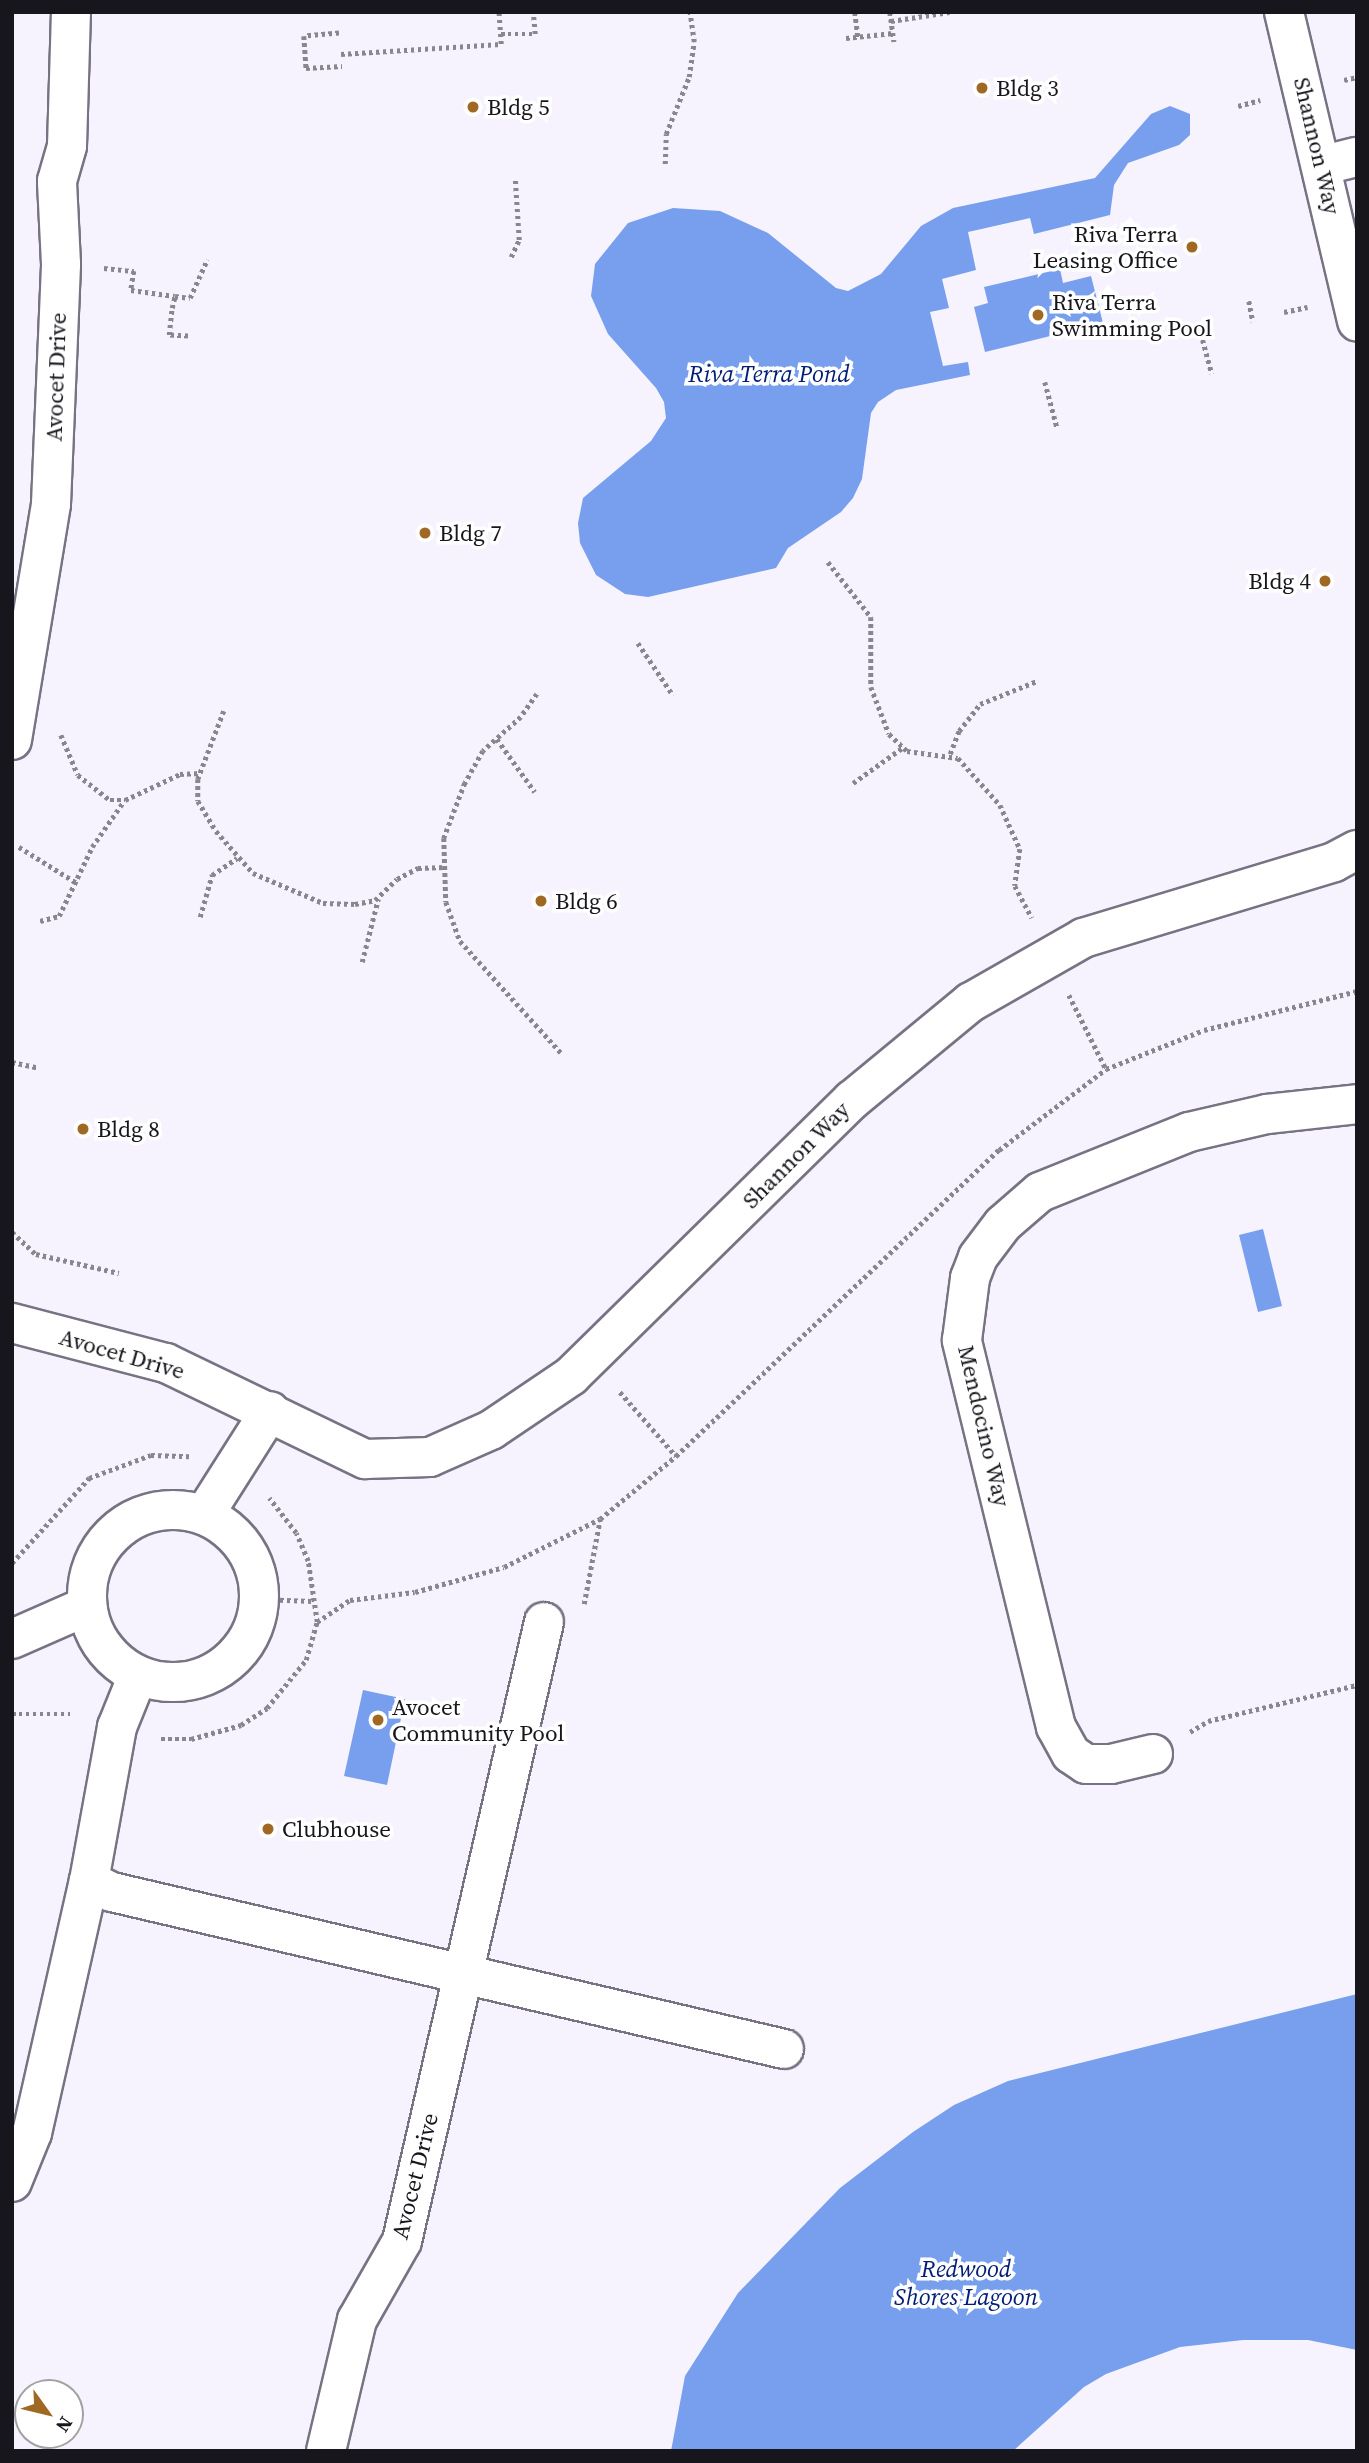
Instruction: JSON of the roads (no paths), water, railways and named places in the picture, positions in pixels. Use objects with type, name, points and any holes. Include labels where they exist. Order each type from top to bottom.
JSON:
[{"type":"street","name":"Avocet Drive","points":[[12,740],[51,504],[61,264],[57,181],[66,146],[71,12]]},
{"type":"street","name":"Shannon Way","points":[[1284,12],[1340,161],[1357,322]]},
{"type":"street","name":"Shannon Way","points":[[271,1411],[365,1459],[430,1457],[491,1430],[571,1376],[861,1092],[971,1002],[1050,954],[1123,922],[1334,862],[1357,850]]},
{"type":"street","name":"Mendocino Way","points":[[1153,1754],[1111,1765],[1086,1764],[1071,1754],[1056,1727],[962,1340],[970,1278],[978,1257],[1003,1224],[1040,1192],[1189,1132],[1267,1114],[1357,1104]]},
{"type":"street","name":"Avocet Drive","points":[[12,1323],[166,1363],[271,1411]]},
{"type":"street","points":[[204,1515],[271,1411]]},
{"type":"street","points":[[175,1508],[204,1515],[227,1528],[245,1548],[257,1572],[259,1599],[253,1626],[240,1651],[219,1669],[193,1679],[165,1682],[138,1675],[113,1659],[96,1635],[87,1606],[89,1577],[100,1550],[120,1528],[146,1513],[175,1508]]},
{"type":"street","points":[[12,1639],[87,1606]]},
{"type":"street","name":"Avocet Drive","points":[[326,2451],[357,2320],[402,2241],[544,1622]]},
{"type":"street","points":[[12,2182],[22,2130],[89,1881],[117,1727],[138,1675]]},
{"type":"street","points":[[89,1881],[112,1892],[784,2049]]},
{"type":"water","name":"Riva Terra Pond","points":[[1170,106],[1190,114],[1190,135],[1179,145],[1128,163],[1114,185],[1110,215],[1034,234],[1030,218],[968,232],[976,270],[942,279],[949,308],[930,312],[943,366],[968,362],[970,375],[896,390],[878,402],[871,413],[862,479],[853,498],[841,512],[788,548],[776,568],[648,597],[625,594],[596,575],[580,543],[578,523],[583,498],[651,441],[666,418],[664,402],[656,388],[608,334],[591,296],[595,264],[628,223],[673,208],[720,211],[768,233],[836,288],[848,291],[881,274],[921,226],[953,208],[1095,178],[1151,114]]},
{"type":"water","name":"Riva Terra Swimming Pool","points":[[1060,269],[1063,283],[1091,276],[1103,323],[985,352],[974,307],[988,303],[984,287]]},
{"type":"water","points":[[1263,1229],[1282,1306],[1258,1312],[1239,1235]]},
{"type":"water","name":"Avocet Community Pool","points":[[363,1690],[405,1699],[387,1785],[344,1776]]},
{"type":"water","name":"Redwood Shores Lagoon","points":[[1357,1994],[1357,2350],[1308,2340],[1243,2340],[1180,2347],[1106,2374],[1084,2387],[1013,2451],[671,2451],[685,2376],[738,2293],[840,2188],[913,2132],[954,2105],[1008,2081]]},
{"type":"place","name":"Bldg 3","points":[[982,88]]},
{"type":"place","name":"Bldg 5","points":[[473,107]]},
{"type":"place","name":"Riva Terra Leasing Office","points":[[1192,247]]},
{"type":"place","name":"Riva Terra Swimming Pool","points":[[1038,315]]},
{"type":"place","name":"Bldg 7","points":[[425,533]]},
{"type":"place","name":"Bldg 4","points":[[1325,581]]},
{"type":"place","name":"Bldg 6","points":[[541,901]]},
{"type":"place","name":"Bldg 8","points":[[83,1129]]},
{"type":"place","name":"Avocet Community Pool","points":[[378,1720]]},
{"type":"place","name":"Clubhouse","points":[[268,1829]]}]
